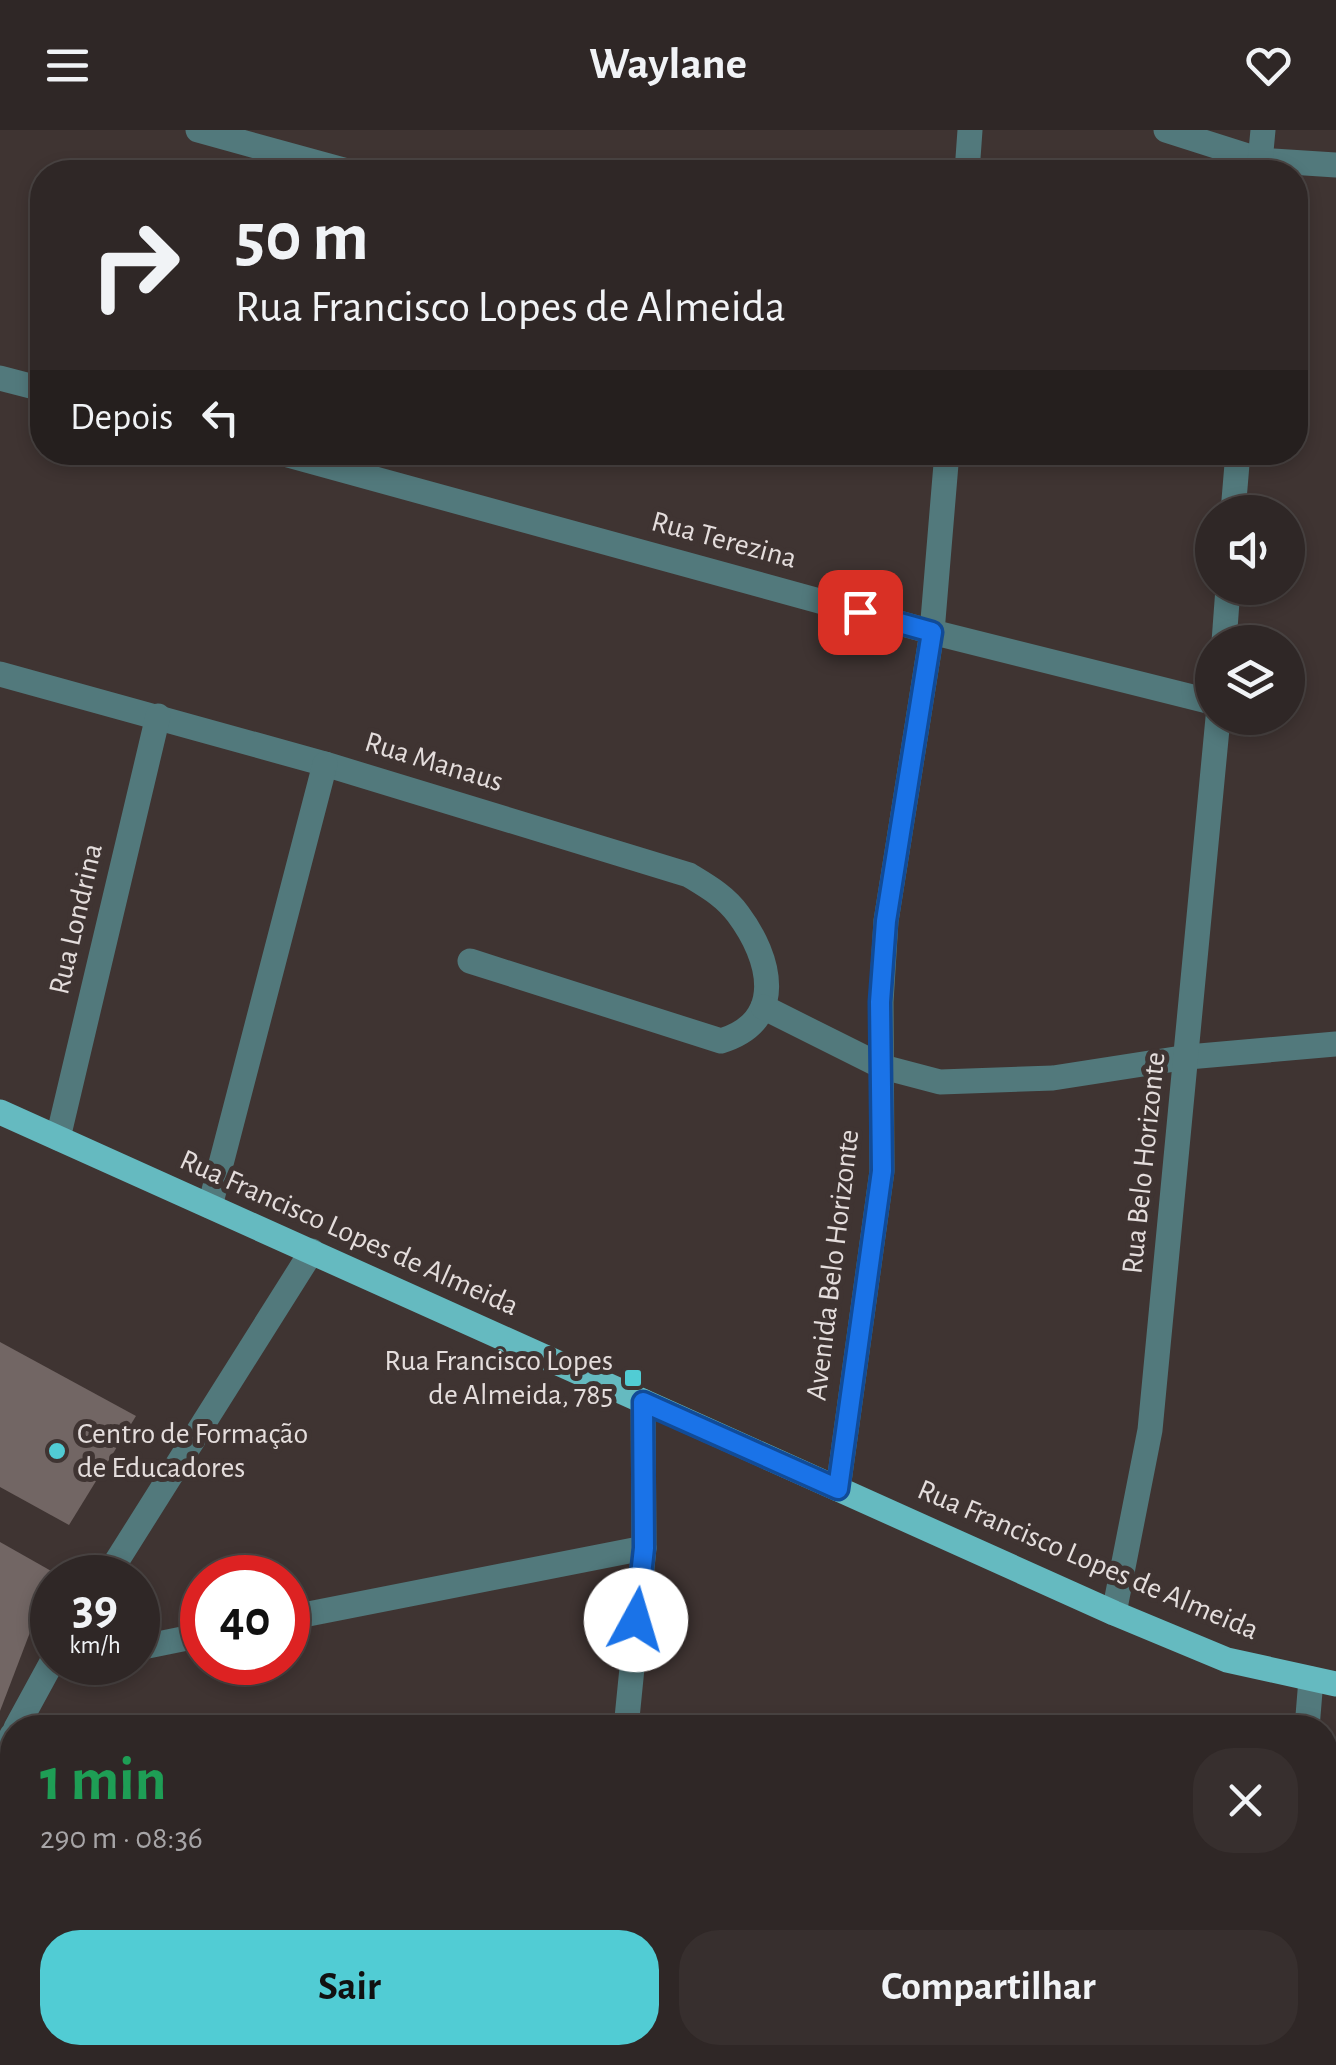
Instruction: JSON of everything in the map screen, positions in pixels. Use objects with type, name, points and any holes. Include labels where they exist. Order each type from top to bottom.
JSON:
[{"type":"main road","name":"Rua Francisco Lopes de Almeida","points":[[0,1112],[1114,1613],[1226,1660],[1323,1682]]},
{"type":"street","points":[[198,130],[307,160]]},
{"type":"street","points":[[968,160],[970,130]]},
{"type":"street","points":[[1166,130],[1244,160]]},
{"type":"street","points":[[1260,160],[1263,130]]},
{"type":"street","points":[[1308,165],[1336,165]]},
{"type":"street","points":[[0,378],[30,387]]},
{"type":"street","name":"Rua Terezina","points":[[323,465],[932,632],[1195,698]]},
{"type":"street","name":"Avenida Belo Horizonte","points":[[838,1489],[882,1171],[880,1002],[886,921],[932,632],[946,465]]},
{"type":"street","points":[[1234,495],[1237,465]]},
{"type":"street","name":"Rua Manaus","points":[[0,674],[326,764],[689,875],[717,892],[738,912],[754,940],[767,974],[763,1008]]},
{"type":"street","name":"Rua Londrina","points":[[58,1138],[158,716]]},
{"type":"street","name":"Rua Belo Horizonte","points":[[1114,1613],[1150,1430],[1216,735]]},
{"type":"street","points":[[210,1206],[326,764]]},
{"type":"street","points":[[470,960],[721,1040],[742,1034],[763,1008],[883,1067],[940,1082],[997,1083],[1188,1057],[1336,1044]]},
{"type":"street","points":[[120,1555],[312,1251]]},
{"type":"street","points":[[627,1715],[644,1548],[643,1402]]},
{"type":"street","points":[[310,1614],[644,1548]]},
{"type":"street","points":[[1312,1715],[1323,1682]]},
{"type":"street","points":[[24,1715],[42,1685]]},
{"type":"building","name":"Centro de Formação de Educadores","points":[[0,1342],[136,1416],[69,1525],[0,1487]]},
{"type":"building","points":[[0,1542],[30,1559],[30,1632],[0,1711]]},
{"type":"place","name":"Rua Francisco Lopes de Almeida, 785","points":[[633,1378]]},
{"type":"place","name":"Centro de Formação de Educadores","points":[[57,1451]]},
{"type":"route","points":[[636,1620],[644,1548],[643,1402],[838,1489],[882,1171],[880,1002],[886,921],[932,632],[860,612]]}]
